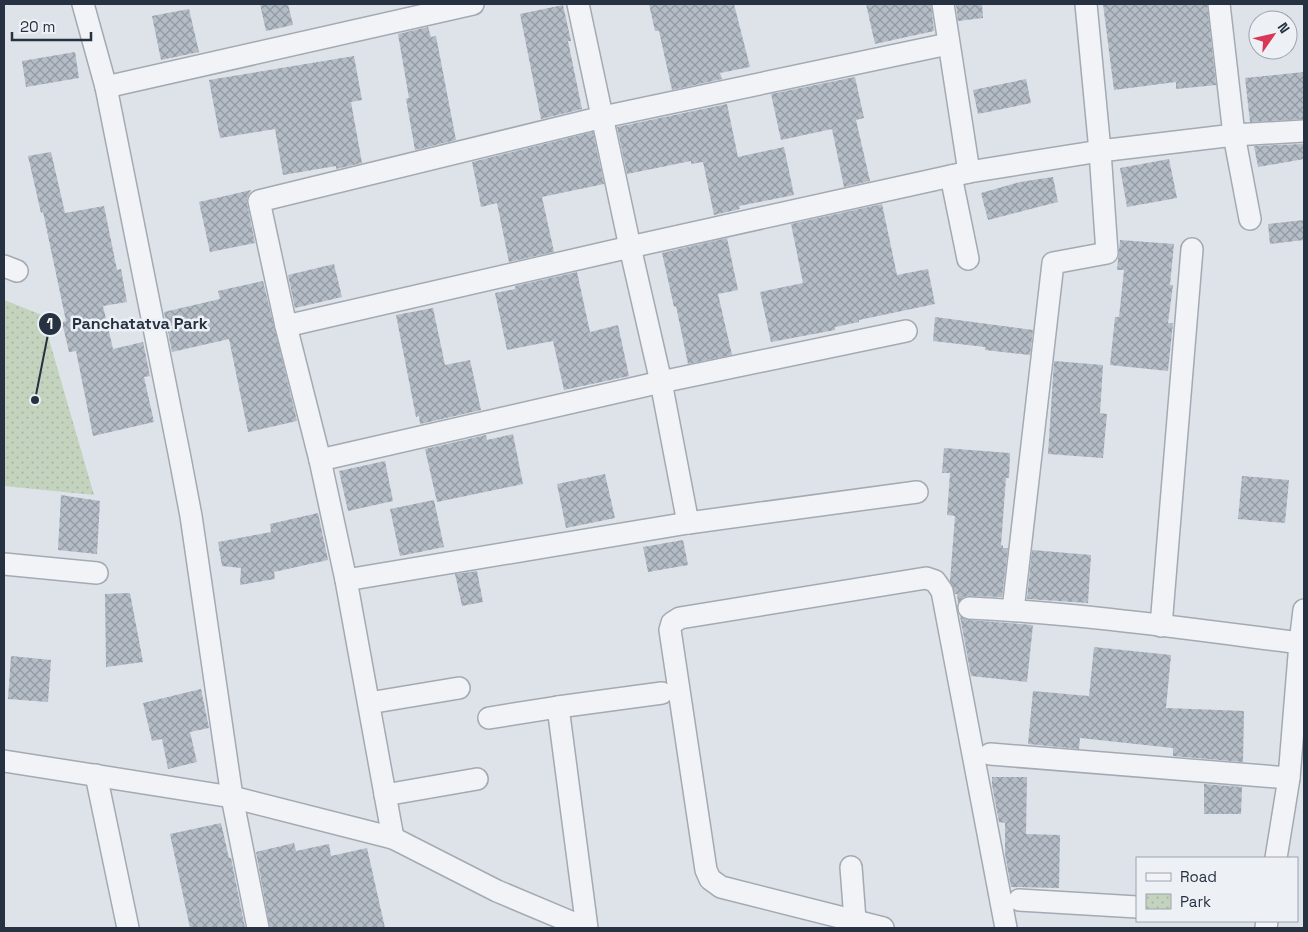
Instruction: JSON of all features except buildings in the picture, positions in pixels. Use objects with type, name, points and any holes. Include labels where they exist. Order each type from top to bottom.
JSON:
[{"type":"street","points":[[83,4],[106,87],[191,516],[232,797],[258,928]]},
{"type":"street","points":[[106,87],[473,4]]},
{"type":"street","points":[[578,4],[604,117],[630,247],[662,382],[688,523]]},
{"type":"street","points":[[943,4],[968,259]]},
{"type":"street","points":[[1013,610],[1053,263],[1107,253],[1100,151],[1086,4]]},
{"type":"street","points":[[1219,4],[1234,135],[1250,219]]},
{"type":"street","points":[[393,838],[346,580],[320,460],[286,326],[259,201],[604,117],[948,44]]},
{"type":"street","points":[[286,326],[960,174],[1100,151],[1234,135],[1304,131]]},
{"type":"street","points":[[1161,626],[1192,249]]},
{"type":"street","points":[[320,460],[662,382],[906,331]]},
{"type":"street","points":[[346,580],[688,523],[917,492]]},
{"type":"street","points":[[4,564],[97,573]]},
{"type":"street","points":[[883,928],[854,924],[721,887],[710,879],[706,870],[670,630],[672,623],[680,618],[926,578],[935,581],[942,590],[1006,928]]},
{"type":"street","points":[[969,608],[1013,610],[1300,643]]},
{"type":"street","points":[[1276,857],[1289,778],[1304,610]]},
{"type":"street","points":[[369,703],[459,688]]},
{"type":"street","points":[[489,718],[662,693]]},
{"type":"street","points":[[4,761],[232,797],[393,838],[497,891],[586,928],[558,707]]},
{"type":"street","points":[[990,754],[1289,778]]},
{"type":"street","points":[[96,776],[128,928]]},
{"type":"street","points":[[385,795],[477,779]]},
{"type":"street","points":[[851,866],[854,924]]},
{"type":"street","points":[[1019,900],[1136,907]]},
{"type":"green space","points":[[4,300],[42,315],[94,495],[4,486]]},
{"type":"place","name":"Panchatatva Park","points":[[35,400]]}]
